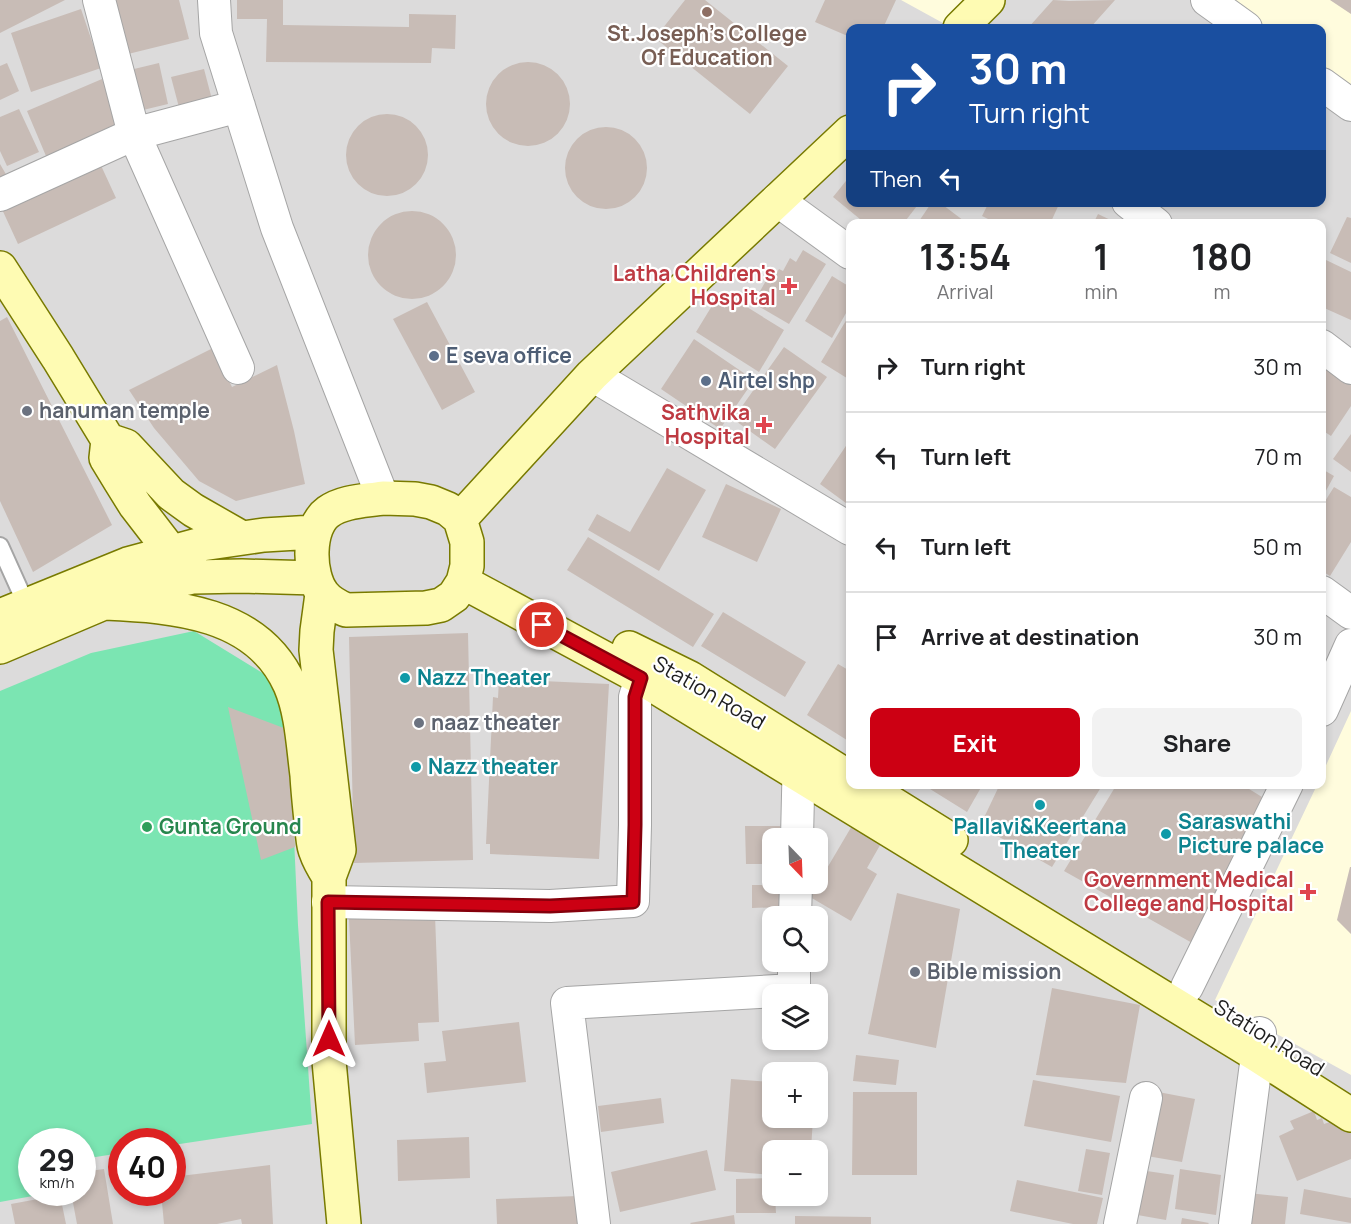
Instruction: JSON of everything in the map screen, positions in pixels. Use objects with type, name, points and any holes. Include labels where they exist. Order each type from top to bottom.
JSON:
[{"type":"street","points":[[99,0],[134,134],[238,368]]},
{"type":"street","points":[[214,0],[216,33],[277,228],[383,498]]},
{"type":"street","points":[[964,24],[988,0]]},
{"type":"street","points":[[1207,0],[1240,24]]},
{"type":"street","points":[[1326,87],[1351,105]]},
{"type":"street","points":[[0,195],[134,134],[239,106]]},
{"type":"street","points":[[460,519],[592,375],[846,136]]},
{"type":"street","points":[[777,200],[846,250]]},
{"type":"street","points":[[1134,207],[1150,219]]},
{"type":"street","points":[[0,268],[108,440],[106,458],[135,505],[193,577]]},
{"type":"street","points":[[1326,349],[1351,368]]},
{"type":"street","points":[[592,375],[846,527]]},
{"type":"street","points":[[108,440],[126,446],[171,494],[186,505],[242,538]]},
{"type":"street","points":[[0,646],[132,591],[193,577],[243,576],[319,586],[334,605],[346,610],[426,608],[441,605],[454,596],[465,574],[467,542],[460,519],[448,508],[431,502],[383,498],[345,504],[328,512],[319,521],[314,532],[312,555],[319,586],[316,650],[339,850],[328,890],[330,1061],[344,1224]]},
{"type":"street","points":[[13,611],[128,564],[202,544],[264,535],[314,532]]},
{"type":"street","name":"Station Road","points":[[465,574],[651,671],[690,678],[799,760],[846,777]]},
{"type":"street","points":[[1326,595],[1351,613]]},
{"type":"street","points":[[105,603],[146,605],[211,616],[238,628],[261,645],[279,664],[290,685],[297,706],[302,730],[315,851],[328,890]]},
{"type":"street","points":[[1326,701],[1351,645]]},
{"type":"street","points":[[328,890],[550,906],[633,902],[635,697],[651,671]]},
{"type":"street","points":[[797,828],[799,760]]},
{"type":"street","points":[[799,760],[1259,1044],[1351,1115]]},
{"type":"street","name":"Station Road","points":[[869,789],[1187,987],[1259,1044],[1351,1089]]},
{"type":"street","points":[[1187,987],[1283,789]]},
{"type":"street","points":[[594,1224],[567,1003],[794,990],[794,972]]},
{"type":"street","points":[[1235,1224],[1259,1044]]},
{"type":"street","points":[[1120,1224],[1146,1098]]},
{"type":"lane","points":[[0,546],[13,611]]},
{"type":"shaded area","points":[[0,0],[1351,0],[1351,1224],[0,1224]]},
{"type":"shaded area","points":[[901,0],[981,0],[956,24],[945,24]]},
{"type":"shaded area","points":[[1216,0],[1351,0],[1351,91],[1326,74],[1326,24],[1252,24]]},
{"type":"shaded area","name":"Government Medical College and Hospital","points":[[1351,711],[1351,1075],[1215,1000],[1315,789],[1326,789],[1326,765]]},
{"type":"green space","name":"Gunta Ground","points":[[194,631],[269,677],[289,730],[298,925],[312,1124],[186,1143],[186,1128],[108,1128],[108,1155],[96,1157],[96,1128],[18,1128],[18,1199],[0,1202],[0,691],[91,653]]},
{"type":"building","points":[[0,0],[65,0],[0,33]]},
{"type":"building","points":[[114,0],[179,0],[189,39],[128,54]]},
{"type":"building","points":[[237,0],[283,0],[283,25],[409,27],[409,14],[456,15],[455,49],[432,48],[431,63],[266,62],[267,19],[237,19]]},
{"type":"building","points":[[685,0],[705,0],[788,66],[750,114],[655,38]]},
{"type":"building","points":[[825,0],[896,0],[885,24],[846,24],[846,35],[815,22]]},
{"type":"building","points":[[1053,0],[1115,0],[1094,24],[1032,24]]},
{"type":"building","points":[[1330,0],[1351,0],[1351,14]]},
{"type":"building","points":[[81,9],[101,68],[31,92],[11,33]]},
{"type":"building","points":[[528,62],[544,65],[558,74],[567,88],[570,104],[567,120],[558,134],[544,143],[528,146],[512,143],[498,134],[489,120],[486,104],[489,88],[498,74],[512,65]]},
{"type":"building","points":[[7,63],[19,91],[0,100],[0,66]]},
{"type":"building","points":[[159,63],[168,104],[143,110],[134,69]]},
{"type":"building","points":[[204,69],[214,107],[181,115],[171,77]]},
{"type":"building","points":[[102,79],[121,124],[46,156],[27,111]]},
{"type":"building","points":[[19,109],[39,152],[7,166],[0,151],[0,117]]},
{"type":"building","points":[[387,114],[403,117],[416,126],[425,139],[428,155],[425,171],[416,184],[403,193],[387,196],[371,193],[358,184],[349,171],[346,155],[349,139],[358,126],[371,117]]},
{"type":"building","points":[[606,127],[622,130],[635,139],[644,152],[647,168],[644,184],[635,197],[622,206],[606,209],[590,206],[577,197],[568,184],[565,168],[568,152],[577,139],[590,130]]},
{"type":"building","points":[[98,159],[116,198],[18,244],[0,205]]},
{"type":"building","points":[[0,164],[11,183],[0,189]]},
{"type":"building","points":[[846,181],[846,207],[916,207],[907,219],[860,219],[833,197]]},
{"type":"building","points":[[929,207],[946,207],[961,219],[920,219]]},
{"type":"building","points":[[986,207],[1058,207],[1052,219],[988,219],[982,216]]},
{"type":"building","points":[[412,211],[429,215],[443,224],[452,238],[456,255],[452,272],[443,286],[429,295],[412,299],[395,295],[381,286],[372,272],[368,255],[372,238],[381,224],[395,215]]},
{"type":"building","points":[[1098,214],[1108,219],[1096,219]]},
{"type":"building","points":[[1347,217],[1351,218],[1351,263],[1330,253]]},
{"type":"building","points":[[803,250],[826,264],[789,324],[753,303],[767,279],[771,282],[779,269],[783,271],[790,258],[796,262]]},
{"type":"building","points":[[1326,260],[1351,272],[1351,320],[1326,309]]},
{"type":"building","points":[[832,276],[846,285],[846,313],[832,338],[805,321]]},
{"type":"building","points":[[721,291],[784,330],[759,372],[696,332]]},
{"type":"building","name":"E seva office","points":[[427,302],[475,392],[442,410],[393,319]]},
{"type":"building","name":"hanuman temple","points":[[7,317],[112,525],[33,572],[0,501],[0,321]]},
{"type":"building","points":[[846,321],[846,378],[821,362]]},
{"type":"building","points":[[694,339],[754,380],[720,429],[661,389]]},
{"type":"building","points":[[784,347],[827,377],[775,449],[733,419]]},
{"type":"building","points":[[213,348],[232,387],[277,365],[305,484],[236,501],[199,481],[154,428],[129,390]]},
{"type":"building","points":[[1326,366],[1351,382],[1351,406],[1331,436],[1326,433]]},
{"type":"building","points":[[1351,434],[1351,472],[1333,459]]},
{"type":"building","points":[[846,446],[846,503],[820,484]]},
{"type":"building","points":[[667,468],[706,490],[659,571],[588,530],[597,514],[630,532]]},
{"type":"building","points":[[1326,471],[1334,476],[1326,491]]},
{"type":"building","points":[[726,484],[781,509],[757,562],[702,537]]},
{"type":"building","points":[[1334,487],[1351,497],[1351,542],[1330,576],[1326,574],[1326,500]]},
{"type":"building","points":[[588,537],[714,614],[693,647],[567,570]]},
{"type":"building","points":[[723,612],[806,662],[785,697],[701,646]]},
{"type":"building","points":[[468,633],[473,860],[354,863],[349,637]]},
{"type":"building","points":[[838,664],[846,669],[846,739],[807,715]]},
{"type":"building","points":[[499,679],[609,684],[599,859],[490,854],[490,844],[486,844],[493,697],[498,698]]},
{"type":"building","points":[[228,707],[289,730],[295,847],[261,860]]},
{"type":"building","points":[[930,789],[980,789],[967,812]]},
{"type":"building","name":"Pallavi&Keertana Theater","points":[[998,789],[1100,789],[1052,867],[980,826]]},
{"type":"building","name":"Saraswathi Picture palace","points":[[1114,789],[1249,789],[1262,797],[1194,944],[1064,871]]},
{"type":"building","points":[[856,819],[887,833],[867,868],[877,874],[851,921],[810,897],[812,894],[828,894],[828,866]]},
{"type":"building","points":[[745,826],[780,826],[780,828],[762,828],[762,864],[746,864]]},
{"type":"building","points":[[1351,867],[1351,934],[1337,920]]},
{"type":"building","points":[[752,885],[762,885],[762,894],[780,894],[780,906],[752,908]]},
{"type":"building","name":"Bible mission","points":[[897,893],[960,909],[936,1048],[868,1034]]},
{"type":"building","points":[[435,915],[439,1022],[418,1023],[419,1041],[355,1045],[349,919]]},
{"type":"building","points":[[1052,988],[1140,1005],[1126,1083],[1036,1075]]},
{"type":"building","points":[[519,1022],[526,1082],[427,1093],[424,1063],[446,1061],[442,1031]]},
{"type":"building","points":[[856,1055],[899,1060],[896,1085],[853,1081]]},
{"type":"building","points":[[731,1079],[762,1081],[762,1128],[812,1128],[812,1140],[762,1140],[762,1174],[724,1171]]},
{"type":"building","points":[[1033,1080],[1120,1096],[1111,1142],[1024,1126]]},
{"type":"building","points":[[1153,1091],[1195,1099],[1182,1162],[1141,1155]]},
{"type":"building","points":[[853,1092],[917,1092],[917,1175],[852,1175]]},
{"type":"building","points":[[661,1098],[664,1123],[601,1132],[598,1106]]},
{"type":"building","points":[[1314,1111],[1317,1120],[1322,1118],[1324,1124],[1333,1121],[1335,1125],[1351,1118],[1351,1159],[1297,1181],[1279,1136],[1294,1129],[1290,1121]]},
{"type":"building","points":[[469,1137],[470,1178],[398,1181],[397,1140]]},
{"type":"building","points":[[1086,1149],[1110,1153],[1102,1195],[1078,1191]]},
{"type":"building","points":[[707,1150],[716,1190],[620,1212],[611,1172]]},
{"type":"building","points":[[270,1165],[273,1224],[242,1224],[241,1219],[217,1224],[164,1224],[162,1206],[186,1206],[186,1175]]},
{"type":"building","points":[[104,1169],[108,1206],[110,1206],[113,1224],[77,1224],[74,1206],[96,1206],[96,1170]]},
{"type":"building","points":[[1133,1169],[1174,1175],[1166,1220],[1126,1213]]},
{"type":"building","points":[[1180,1169],[1221,1175],[1216,1215],[1175,1209]]},
{"type":"building","points":[[762,1178],[762,1206],[776,1206],[776,1213],[736,1213],[736,1179]]},
{"type":"building","points":[[1017,1180],[1103,1198],[1097,1224],[1073,1224],[1010,1211]]},
{"type":"building","points":[[1304,1189],[1351,1198],[1351,1223],[1300,1214]]},
{"type":"building","points":[[1248,1193],[1288,1197],[1285,1224],[1245,1224]]},
{"type":"building","points":[[578,1196],[579,1224],[497,1224],[496,1199]]},
{"type":"building","points":[[11,1204],[62,1206],[66,1224],[15,1224]]},
{"type":"building","points":[[734,1215],[735,1224],[690,1223]]},
{"type":"building","points":[[795,1216],[871,1217],[871,1224],[795,1224]]},
{"type":"building","points":[[1182,1218],[1209,1223],[1181,1224]]},
{"type":"place","name":"St.Joseph's College Of Education","points":[[707,12]]},
{"type":"place","name":"Latha Children's Hospital","points":[[789,286]]},
{"type":"place","name":"E seva office","points":[[434,356]]},
{"type":"place","name":"Airtel shp","points":[[706,381]]},
{"type":"place","name":"hanuman temple","points":[[27,411]]},
{"type":"place","name":"Sathvika Hospital","points":[[764,425]]},
{"type":"place","name":"Nazz Theater","points":[[405,678]]},
{"type":"place","name":"naaz theater","points":[[419,723]]},
{"type":"place","name":"Nazz theater","points":[[416,767]]},
{"type":"place","name":"Pallavi&Keertana Theater","points":[[1040,805]]},
{"type":"place","name":"Gunta Ground","points":[[147,827]]},
{"type":"place","name":"Saraswathi Picture palace","points":[[1166,834]]},
{"type":"place","name":"Government Medical College and Hospital","points":[[1308,892]]},
{"type":"place","name":"Bible mission","points":[[915,972]]},
{"type":"route","points":[[329,1039],[328,902],[550,906],[633,902],[635,697],[641,678],[542,625]]}]
